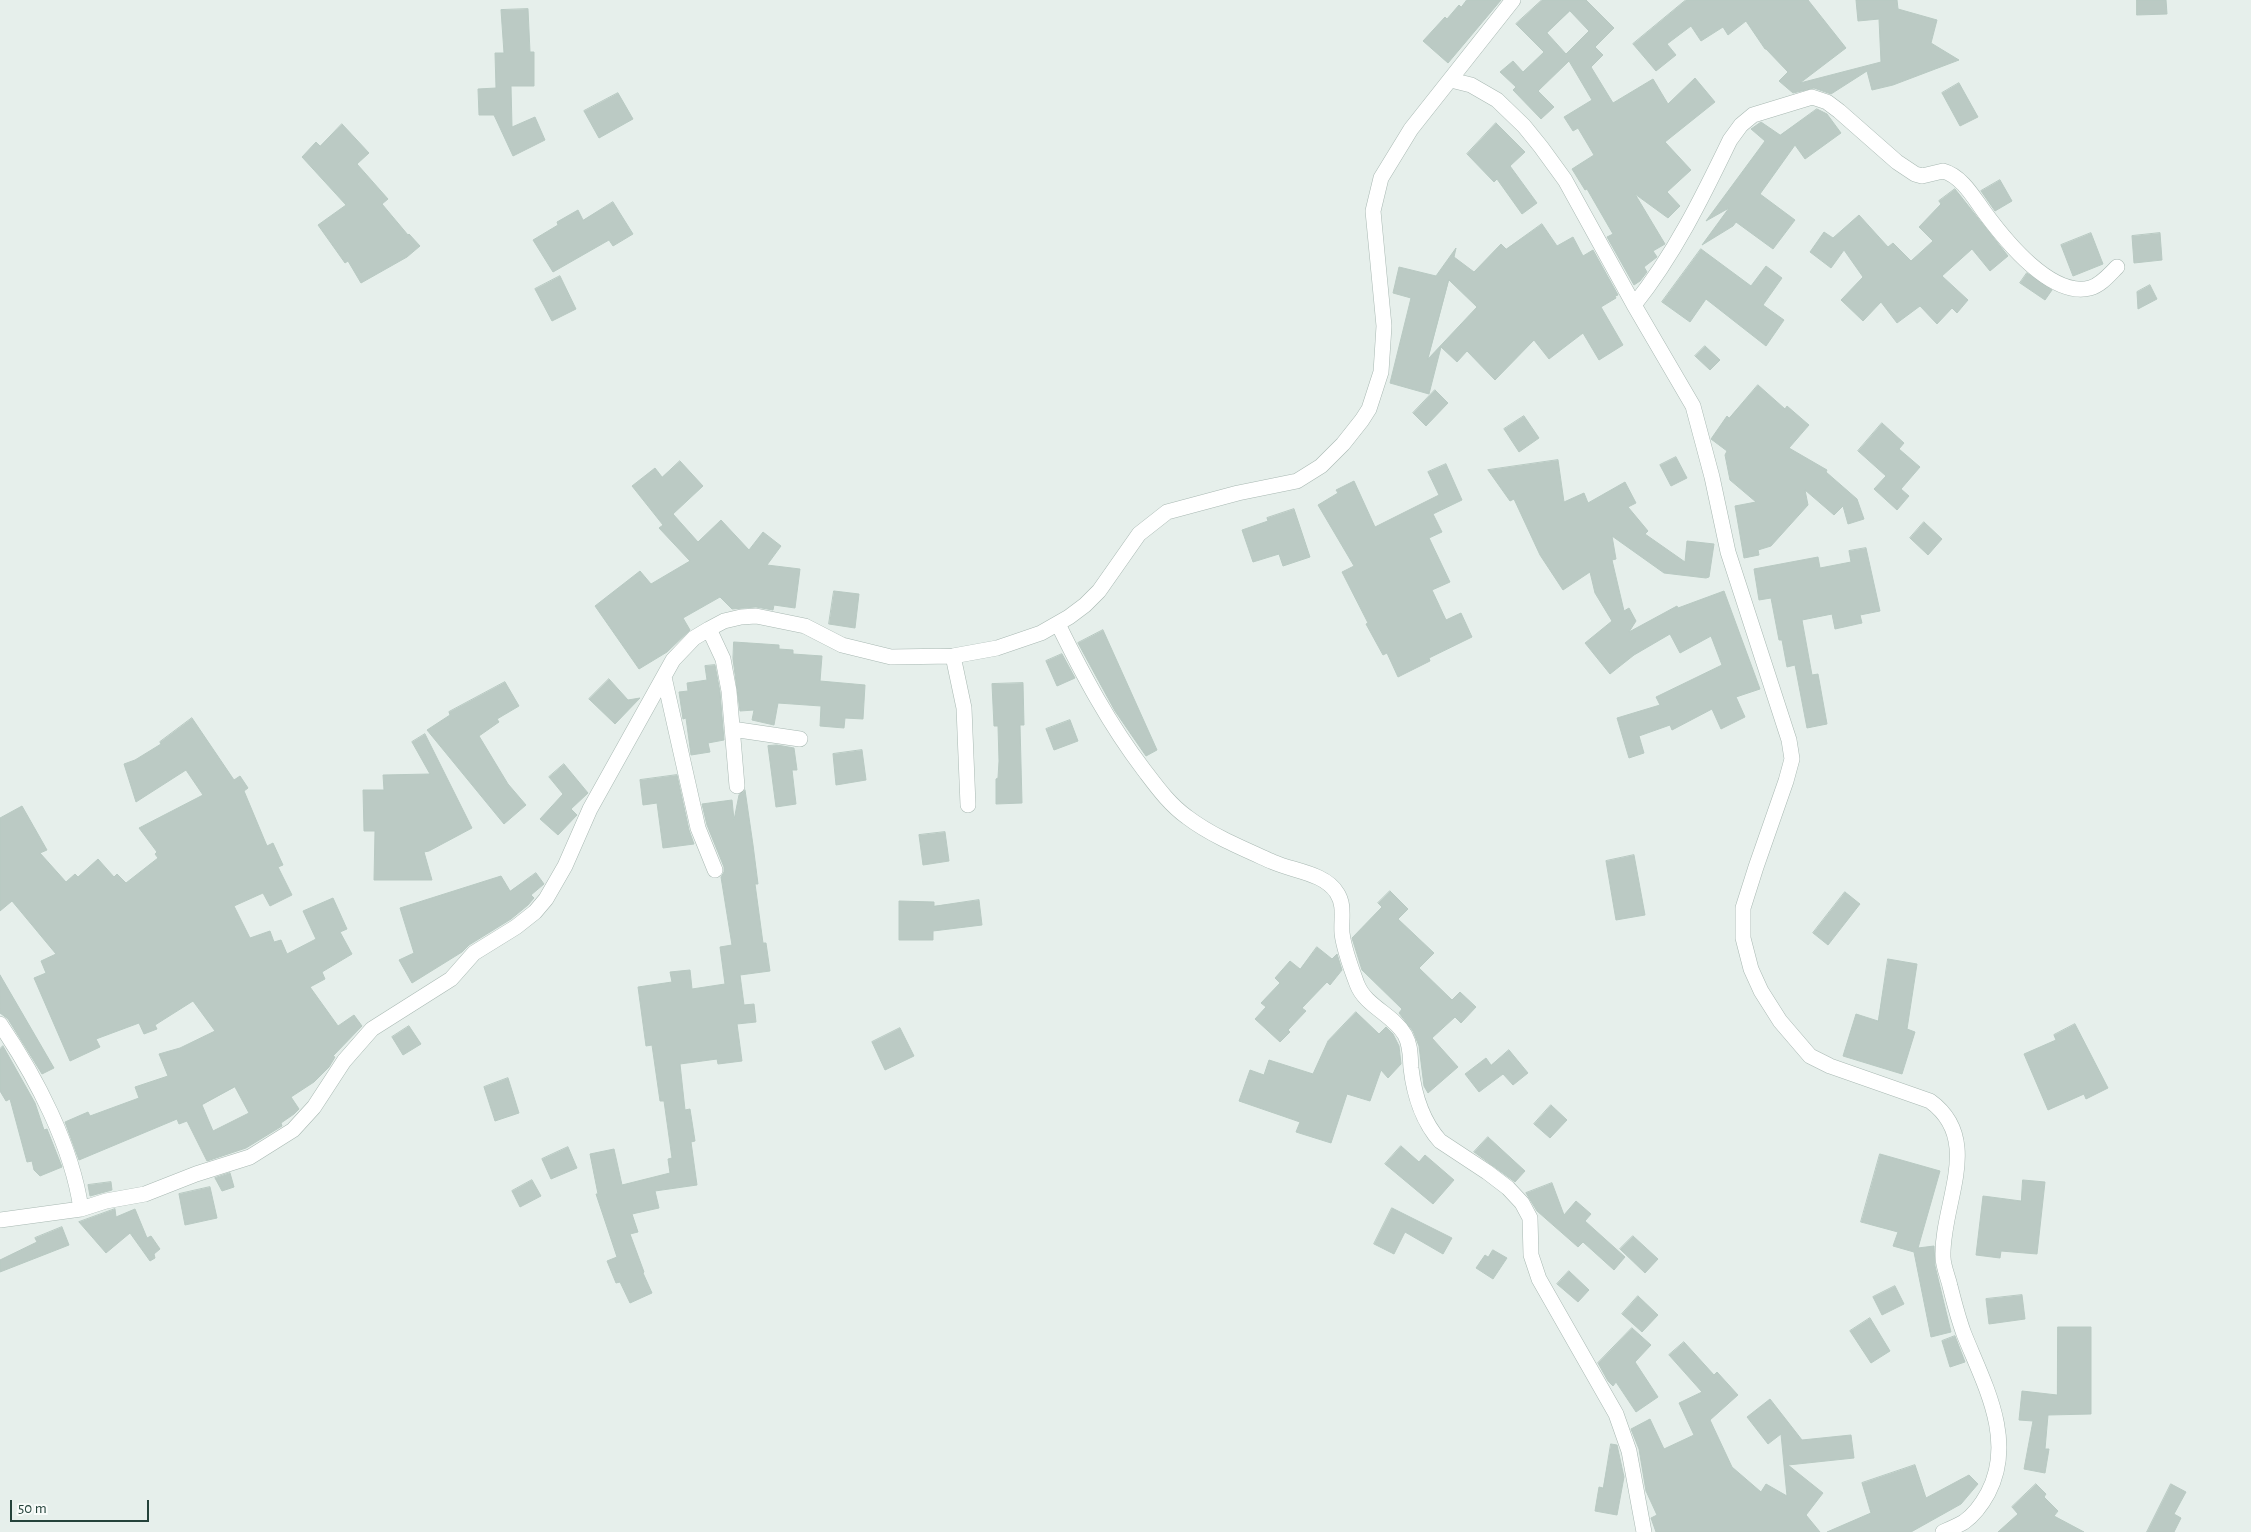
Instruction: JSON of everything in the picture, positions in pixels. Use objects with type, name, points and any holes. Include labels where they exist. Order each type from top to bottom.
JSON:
[{"type":"street","points":[[0,1220],[81,1209],[106,1201],[145,1194],[196,1174],[243,1160],[286,1136],[308,1114],[344,1061],[372,1029],[452,979],[474,954],[516,927],[535,912],[556,883],[590,809],[673,660],[694,638],[709,629],[724,621],[741,617],[771,618],[805,626],[842,645],[884,655],[953,656],[977,653],[1003,646],[1058,624],[1085,605],[1099,590],[1139,534],[1167,512],[1238,493],[1297,481],[1321,466],[1353,433],[1369,409],[1382,372],[1384,326],[1373,211],[1381,178],[1411,129],[1513,0]]},
{"type":"street","points":[[1451,80],[1471,86],[1497,100],[1524,126],[1566,180],[1634,305],[1693,406],[1712,478],[1728,552],[1789,740],[1792,759],[1743,908],[1743,938],[1751,969],[1761,991],[1780,1020],[1810,1056],[1830,1066],[1930,1101],[1943,1110],[1958,1138],[1955,1178],[1944,1233],[1943,1258],[1965,1334],[1976,1358],[1997,1418],[1999,1467],[1982,1504],[1965,1521],[1944,1532]]},
{"type":"street","points":[[1634,305],[1657,276],[1672,251],[1730,140],[1741,125],[1753,115],[1812,97],[1827,102],[1840,111],[1897,162],[1915,174],[1922,176],[1943,171],[1957,178],[2009,242],[2038,271],[2055,282],[2079,289],[2090,288],[2103,281],[2117,267]]},
{"type":"street","points":[[1058,624],[1090,689],[1125,745],[1168,801],[1208,832],[1275,863],[1330,884],[1338,894],[1342,906],[1342,934],[1357,986],[1395,1022],[1406,1036],[1410,1051],[1414,1087],[1426,1120],[1434,1134],[1440,1141],[1508,1188],[1522,1203],[1530,1218],[1531,1255],[1539,1279],[1616,1414],[1629,1451],[1644,1532]]},
{"type":"street","points":[[709,629],[723,659],[729,691],[737,786]]},
{"type":"street","points":[[953,656],[964,708],[968,805]]},
{"type":"street","points":[[664,677],[698,828],[714,870]]},
{"type":"street","points":[[732,730],[800,739]]},
{"type":"street","points":[[0,1024],[26,1064],[55,1126],[69,1160],[81,1209]]},
{"type":"building","points":[[1467,0],[1501,0],[1448,63],[1423,41],[1445,17],[1447,19],[1459,5],[1461,7]]},
{"type":"building","points":[[1542,0],[1586,0],[1614,28],[1595,47],[1603,55],[1591,67],[1613,103],[1653,79],[1668,104],[1695,78],[1715,102],[1665,142],[1691,170],[1667,192],[1680,206],[1668,218],[1635,194],[1665,244],[1653,251],[1657,257],[1644,267],[1647,272],[1634,285],[1607,237],[1613,234],[1587,189],[1585,190],[1572,169],[1594,155],[1578,128],[1573,131],[1564,117],[1592,100],[1569,61],[1538,91],[1554,107],[1541,119],[1513,90],[1516,87],[1500,72],[1513,61],[1523,72],[1544,52],[1516,24]],"holes":[[[1570,11],[1589,31],[1566,54],[1547,33]]]},
{"type":"building","points":[[1686,0],[1808,0],[1846,48],[1800,83],[1881,62],[1879,19],[1858,21],[1856,0],[1897,0],[1898,9],[1937,20],[1931,43],[1959,60],[1893,85],[1872,90],[1867,71],[1831,94],[1814,88],[1793,93],[1779,81],[1788,72],[1765,49],[1746,21],[1728,35],[1723,27],[1701,41],[1691,26],[1667,44],[1676,55],[1656,71],[1633,44]]},
{"type":"building","points":[[2137,0],[2166,0],[2167,14],[2137,15]]},
{"type":"building","points":[[528,9],[530,52],[534,52],[534,86],[511,86],[512,127],[535,117],[545,140],[513,156],[494,115],[479,115],[478,89],[496,88],[495,53],[504,53],[501,10]]},
{"type":"building","points":[[1959,83],[1978,117],[1960,126],[1942,93]]},
{"type":"building","points":[[618,93],[633,119],[599,138],[584,111]]},
{"type":"building","points":[[1817,109],[1827,114],[1841,133],[1805,159],[1795,145],[1760,194],[1795,220],[1773,249],[1736,222],[1733,226],[1702,245],[1729,208],[1706,221],[1765,141],[1751,129],[1761,122],[1780,135]]},
{"type":"building","points":[[1496,123],[1525,152],[1510,166],[1537,203],[1522,214],[1497,179],[1494,182],[1467,154]]},
{"type":"building","points":[[342,124],[369,153],[357,164],[388,199],[382,204],[408,235],[420,246],[407,257],[361,283],[348,261],[345,263],[318,225],[346,205],[302,157],[316,142],[320,146]]},
{"type":"building","points":[[2000,180],[2012,201],[1995,211],[1981,191]]},
{"type":"building","points":[[1955,189],[2008,256],[1990,271],[1972,249],[1942,276],[1968,300],[1957,313],[1952,308],[1937,324],[1920,306],[1897,323],[1881,302],[1863,321],[1841,300],[1863,277],[1844,250],[1831,268],[1810,252],[1824,232],[1833,238],[1859,215],[1888,247],[1893,243],[1911,261],[1933,241],[1919,227],[1941,204],[1939,201]]},
{"type":"building","points":[[613,202],[633,234],[613,246],[609,240],[553,272],[533,240],[558,225],[557,222],[578,210],[583,220]]},
{"type":"building","points":[[1542,224],[1557,246],[1573,237],[1583,256],[1593,250],[1618,295],[1601,307],[1623,345],[1599,360],[1583,333],[1549,359],[1534,340],[1495,380],[1467,351],[1457,362],[1441,347],[1429,394],[1390,383],[1411,298],[1393,293],[1399,267],[1436,276],[1456,248],[1454,257],[1474,272],[1501,244],[1506,249]],"holes":[[[1449,280],[1477,307],[1428,359]]]},
{"type":"building","points":[[2091,233],[2103,264],[2073,276],[2061,245]]},
{"type":"building","points":[[2160,233],[2162,260],[2134,263],[2132,236]]},
{"type":"building","points":[[1701,249],[1751,286],[1766,266],[1782,278],[1763,305],[1784,320],[1766,346],[1706,299],[1690,322],[1662,302]]},
{"type":"building","points":[[2027,273],[2052,290],[2045,300],[2020,283]]},
{"type":"building","points":[[560,276],[576,309],[552,321],[535,289]]},
{"type":"building","points":[[2150,285],[2157,299],[2138,309],[2137,292]]},
{"type":"building","points":[[1705,346],[1720,360],[1710,370],[1695,356]]},
{"type":"building","points":[[1758,385],[1785,409],[1787,406],[1809,425],[1789,448],[1827,470],[1826,472],[1857,499],[1864,519],[1848,524],[1843,506],[1834,515],[1805,490],[1808,505],[1771,546],[1758,550],[1759,555],[1744,558],[1735,506],[1756,502],[1730,480],[1725,455],[1727,451],[1711,439],[1727,416],[1729,418]]},
{"type":"building","points":[[1435,390],[1448,403],[1426,426],[1413,413]]},
{"type":"building","points":[[1524,416],[1539,438],[1519,452],[1504,429]]},
{"type":"building","points":[[1882,423],[1904,443],[1899,449],[1920,467],[1901,489],[1909,496],[1897,510],[1874,489],[1886,476],[1858,451]]},
{"type":"building","points":[[1676,457],[1687,478],[1671,486],[1660,465]]},
{"type":"building","points":[[1558,460],[1564,502],[1584,493],[1588,503],[1625,482],[1636,503],[1628,507],[1648,531],[1645,534],[1685,562],[1687,541],[1714,544],[1709,577],[1706,578],[1664,573],[1612,536],[1616,559],[1612,560],[1624,611],[1629,608],[1636,621],[1629,632],[1677,606],[1678,608],[1724,591],[1760,689],[1736,697],[1745,717],[1721,729],[1712,709],[1672,730],[1670,725],[1639,736],[1644,753],[1629,758],[1617,718],[1660,705],[1656,697],[1722,665],[1711,636],[1680,653],[1670,634],[1634,655],[1610,674],[1585,643],[1612,621],[1595,593],[1590,572],[1563,590],[1540,555],[1514,499],[1510,501],[1488,470]]},
{"type":"building","points":[[680,461],[703,486],[673,514],[698,542],[721,520],[749,550],[763,532],[781,546],[767,565],[800,569],[795,608],[774,605],[773,610],[756,607],[732,609],[720,597],[683,618],[690,630],[667,652],[639,669],[595,606],[640,571],[651,584],[690,561],[659,528],[663,525],[632,486],[655,468],[662,477]]},
{"type":"building","points":[[1446,464],[1462,500],[1433,514],[1442,532],[1429,538],[1450,582],[1432,590],[1446,620],[1461,613],[1472,637],[1429,658],[1430,661],[1398,677],[1387,653],[1383,655],[1366,624],[1368,623],[1342,572],[1354,566],[1318,505],[1338,493],[1336,490],[1354,481],[1375,527],[1439,495],[1428,472]]},
{"type":"building","points":[[1294,509],[1310,557],[1283,566],[1279,554],[1253,562],[1242,530],[1268,521],[1267,518]]},
{"type":"building","points":[[1924,522],[1942,539],[1928,555],[1910,538]]},
{"type":"building","points":[[1866,548],[1880,611],[1860,615],[1862,623],[1835,629],[1832,614],[1802,620],[1812,675],[1818,674],[1827,724],[1807,728],[1795,665],[1787,667],[1782,640],[1779,640],[1771,598],[1759,600],[1754,569],[1818,557],[1820,568],[1851,562],[1849,551]]},
{"type":"building","points":[[834,591],[859,594],[855,628],[829,624]]},
{"type":"building","points":[[1103,630],[1157,750],[1146,756],[1115,711],[1078,643]]},
{"type":"building","points":[[734,642],[779,645],[779,649],[793,650],[793,654],[822,656],[820,681],[865,685],[863,719],[845,718],[844,728],[820,726],[821,706],[778,703],[774,725],[752,720],[754,710],[740,711],[733,659]]},
{"type":"building","points":[[1062,654],[1075,678],[1057,686],[1046,661]]},
{"type":"building","points":[[715,665],[720,692],[724,740],[708,743],[710,752],[691,755],[686,718],[683,719],[679,692],[688,691],[687,683],[707,680],[705,666]]},
{"type":"building","points":[[609,679],[628,700],[640,698],[615,724],[589,699]]},
{"type":"building","points":[[505,682],[519,706],[497,719],[499,722],[479,736],[508,784],[526,805],[504,824],[427,730],[450,715],[449,712]]},
{"type":"building","points":[[1023,683],[1024,725],[1020,725],[1022,803],[996,804],[996,779],[998,778],[999,761],[998,726],[994,726],[992,684]]},
{"type":"building","points":[[192,718],[234,780],[240,776],[248,788],[244,791],[267,846],[273,843],[283,865],[278,867],[292,895],[270,906],[263,893],[234,906],[250,938],[270,931],[274,942],[281,940],[287,954],[316,939],[303,911],[333,898],[347,929],[340,932],[352,954],[322,972],[325,979],[310,987],[338,1026],[354,1015],[362,1026],[333,1056],[335,1057],[329,1067],[314,1082],[291,1097],[299,1109],[281,1123],[282,1126],[246,1148],[207,1161],[187,1121],[179,1124],[177,1119],[79,1160],[65,1122],[88,1112],[90,1116],[139,1098],[135,1087],[168,1076],[159,1054],[180,1048],[215,1031],[193,1001],[155,1025],[157,1029],[144,1034],[139,1023],[96,1039],[100,1047],[70,1061],[34,978],[46,973],[41,961],[56,954],[12,901],[0,911],[0,818],[22,806],[47,850],[40,853],[66,882],[75,874],[78,877],[98,859],[114,877],[117,874],[126,883],[158,858],[155,854],[157,852],[139,828],[203,795],[186,770],[136,802],[124,764],[135,760],[161,744],[160,742]],"holes":[[[235,1087],[249,1113],[213,1131],[202,1105]]]},
{"type":"building","points":[[1070,720],[1078,741],[1054,750],[1046,729]]},
{"type":"building","points":[[425,734],[472,828],[424,852],[432,880],[374,880],[375,831],[364,831],[363,790],[384,790],[383,775],[430,774],[412,742]]},
{"type":"building","points":[[777,745],[794,748],[797,770],[792,770],[796,804],[776,807],[768,746]]},
{"type":"building","points":[[862,750],[866,780],[836,785],[833,754]]},
{"type":"building","points":[[564,764],[588,793],[571,809],[577,815],[558,835],[540,819],[563,794],[549,777]]},
{"type":"building","points":[[677,775],[689,830],[694,844],[663,848],[657,803],[643,805],[640,780]]},
{"type":"building","points":[[745,790],[758,884],[755,884],[763,943],[766,943],[770,971],[740,975],[744,1005],[754,1004],[756,1022],[737,1024],[742,1061],[718,1064],[717,1059],[680,1064],[685,1110],[690,1109],[695,1141],[691,1142],[697,1185],[655,1191],[659,1208],[632,1214],[638,1232],[630,1234],[652,1293],[630,1303],[620,1282],[616,1283],[607,1261],[617,1257],[596,1194],[598,1194],[590,1154],[614,1149],[622,1185],[670,1173],[668,1159],[672,1158],[664,1101],[660,1101],[652,1045],[646,1046],[638,987],[672,982],[670,972],[690,970],[692,989],[725,984],[720,947],[732,945],[721,877],[724,867],[707,825],[702,804],[732,800],[734,820],[739,795]]},
{"type":"building","points":[[945,832],[949,861],[923,865],[919,835]]},
{"type":"building","points":[[1634,855],[1645,915],[1616,920],[1606,861]]},
{"type":"building","points":[[536,873],[544,884],[531,895],[534,898],[528,905],[511,919],[469,945],[462,952],[412,983],[399,960],[414,953],[400,908],[501,876],[510,891]]},
{"type":"building","points":[[1390,891],[1408,909],[1398,919],[1434,953],[1419,968],[1452,1000],[1460,992],[1476,1007],[1461,1023],[1455,1017],[1432,1038],[1458,1067],[1428,1093],[1424,1086],[1419,1046],[1413,1031],[1399,1013],[1402,1009],[1362,970],[1352,938],[1382,907],[1378,903]]},
{"type":"building","points":[[1845,892],[1860,904],[1828,945],[1813,933]]},
{"type":"building","points":[[979,900],[982,925],[933,931],[933,940],[899,940],[899,901],[934,902],[934,906]]},
{"type":"building","points":[[1317,947],[1332,959],[1337,954],[1342,970],[1330,985],[1327,982],[1302,1008],[1306,1011],[1288,1030],[1290,1032],[1280,1042],[1255,1019],[1266,1007],[1261,1003],[1280,983],[1275,978],[1290,961],[1300,969]]},
{"type":"building","points":[[1888,959],[1917,964],[1907,1029],[1915,1032],[1902,1074],[1843,1056],[1856,1014],[1878,1021]]},
{"type":"building","points":[[0,975],[54,1068],[42,1074],[8,1019],[0,1013]]},
{"type":"building","points":[[1356,1012],[1379,1034],[1386,1027],[1393,1034],[1399,1046],[1401,1064],[1388,1078],[1381,1070],[1370,1101],[1347,1094],[1331,1143],[1296,1132],[1300,1122],[1239,1101],[1250,1070],[1264,1075],[1269,1060],[1313,1074],[1328,1041]]},
{"type":"building","points":[[2075,1024],[2108,1088],[2086,1099],[2084,1094],[2048,1110],[2024,1054],[2056,1040],[2054,1035]]},
{"type":"building","points":[[409,1026],[421,1044],[403,1055],[392,1037]]},
{"type":"building","points":[[900,1028],[914,1056],[885,1070],[872,1042]]},
{"type":"building","points":[[3,1046],[35,1103],[44,1130],[47,1129],[62,1167],[40,1176],[34,1170],[32,1161],[27,1162],[10,1099],[6,1101],[0,1091],[0,1049]]},
{"type":"building","points":[[1509,1050],[1528,1073],[1513,1085],[1503,1074],[1479,1092],[1465,1074],[1486,1058],[1491,1065]]},
{"type":"building","points":[[508,1078],[519,1113],[495,1121],[484,1087]]},
{"type":"building","points":[[1551,1105],[1567,1120],[1550,1138],[1534,1124]]},
{"type":"building","points":[[1488,1137],[1525,1171],[1515,1182],[1474,1152]]},
{"type":"building","points":[[1401,1146],[1419,1162],[1425,1155],[1454,1180],[1433,1204],[1385,1164]]},
{"type":"building","points":[[568,1147],[577,1168],[551,1179],[542,1159]]},
{"type":"building","points":[[1880,1154],[1940,1171],[1918,1248],[1934,1246],[1935,1266],[1951,1332],[1931,1337],[1914,1252],[1893,1246],[1898,1232],[1861,1222]]},
{"type":"building","points":[[230,1173],[234,1187],[222,1191],[215,1178]]},
{"type":"building","points":[[532,1180],[541,1196],[520,1207],[512,1191]]},
{"type":"building","points":[[2023,1180],[2045,1182],[2037,1254],[2001,1251],[2000,1258],[1976,1255],[1983,1196],[2021,1201]]},
{"type":"building","points":[[111,1182],[112,1190],[90,1196],[88,1185]]},
{"type":"building","points":[[1552,1183],[1564,1215],[1576,1201],[1591,1214],[1585,1221],[1625,1257],[1614,1270],[1583,1242],[1578,1247],[1537,1211],[1526,1193]]},
{"type":"building","points":[[210,1187],[217,1218],[185,1225],[179,1194]]},
{"type":"building","points":[[1392,1208],[1452,1238],[1443,1254],[1405,1232],[1394,1254],[1374,1244]]},
{"type":"building","points":[[115,1209],[116,1217],[135,1209],[147,1238],[151,1236],[160,1249],[154,1254],[155,1258],[150,1261],[130,1233],[106,1253],[79,1222]]},
{"type":"building","points":[[62,1227],[69,1245],[0,1272],[0,1260],[37,1242],[35,1238]]},
{"type":"building","points":[[1633,1236],[1658,1259],[1645,1273],[1620,1249]]},
{"type":"building","points":[[1493,1250],[1507,1258],[1493,1279],[1476,1268],[1485,1255],[1488,1257]]},
{"type":"building","points":[[1569,1271],[1589,1290],[1578,1302],[1557,1284]]},
{"type":"building","points":[[1895,1286],[1904,1304],[1882,1315],[1873,1297]]},
{"type":"building","points":[[2022,1295],[2025,1319],[1989,1324],[1986,1299]]},
{"type":"building","points":[[1638,1296],[1658,1315],[1642,1332],[1622,1314]]},
{"type":"building","points":[[1870,1318],[1890,1351],[1871,1363],[1850,1331]]},
{"type":"building","points":[[2058,1327],[2091,1327],[2091,1414],[2048,1415],[2045,1449],[2049,1449],[2045,1473],[2024,1469],[2033,1421],[2019,1420],[2022,1391],[2057,1395]]},
{"type":"building","points":[[1632,1328],[1651,1345],[1635,1362],[1658,1397],[1636,1412],[1616,1382],[1613,1386],[1608,1381],[1598,1363]]},
{"type":"building","points":[[1955,1336],[1965,1362],[1950,1367],[1942,1341]]},
{"type":"building","points":[[1684,1342],[1714,1375],[1717,1372],[1738,1395],[1710,1420],[1732,1467],[1761,1492],[1766,1484],[1787,1496],[1781,1434],[1768,1444],[1747,1417],[1770,1399],[1802,1440],[1851,1435],[1854,1458],[1788,1465],[1823,1493],[1806,1515],[1820,1532],[1656,1532],[1651,1518],[1657,1515],[1646,1491],[1639,1449],[1631,1429],[1650,1419],[1664,1449],[1694,1435],[1679,1403],[1702,1392],[1669,1355]]},
{"type":"building","points":[[1611,1444],[1617,1445],[1624,1477],[1617,1515],[1595,1511],[1599,1487],[1603,1488]]},
{"type":"building","points":[[1915,1465],[1926,1498],[1969,1475],[1978,1484],[1961,1504],[1911,1532],[1827,1532],[1871,1513],[1862,1483]]},
{"type":"building","points":[[2036,1484],[2046,1494],[2044,1497],[2058,1511],[2054,1516],[2084,1532],[1998,1532],[2018,1514],[2012,1507]]},
{"type":"building","points":[[2171,1484],[2186,1492],[2174,1514],[2181,1518],[2174,1532],[2147,1532]]}]
